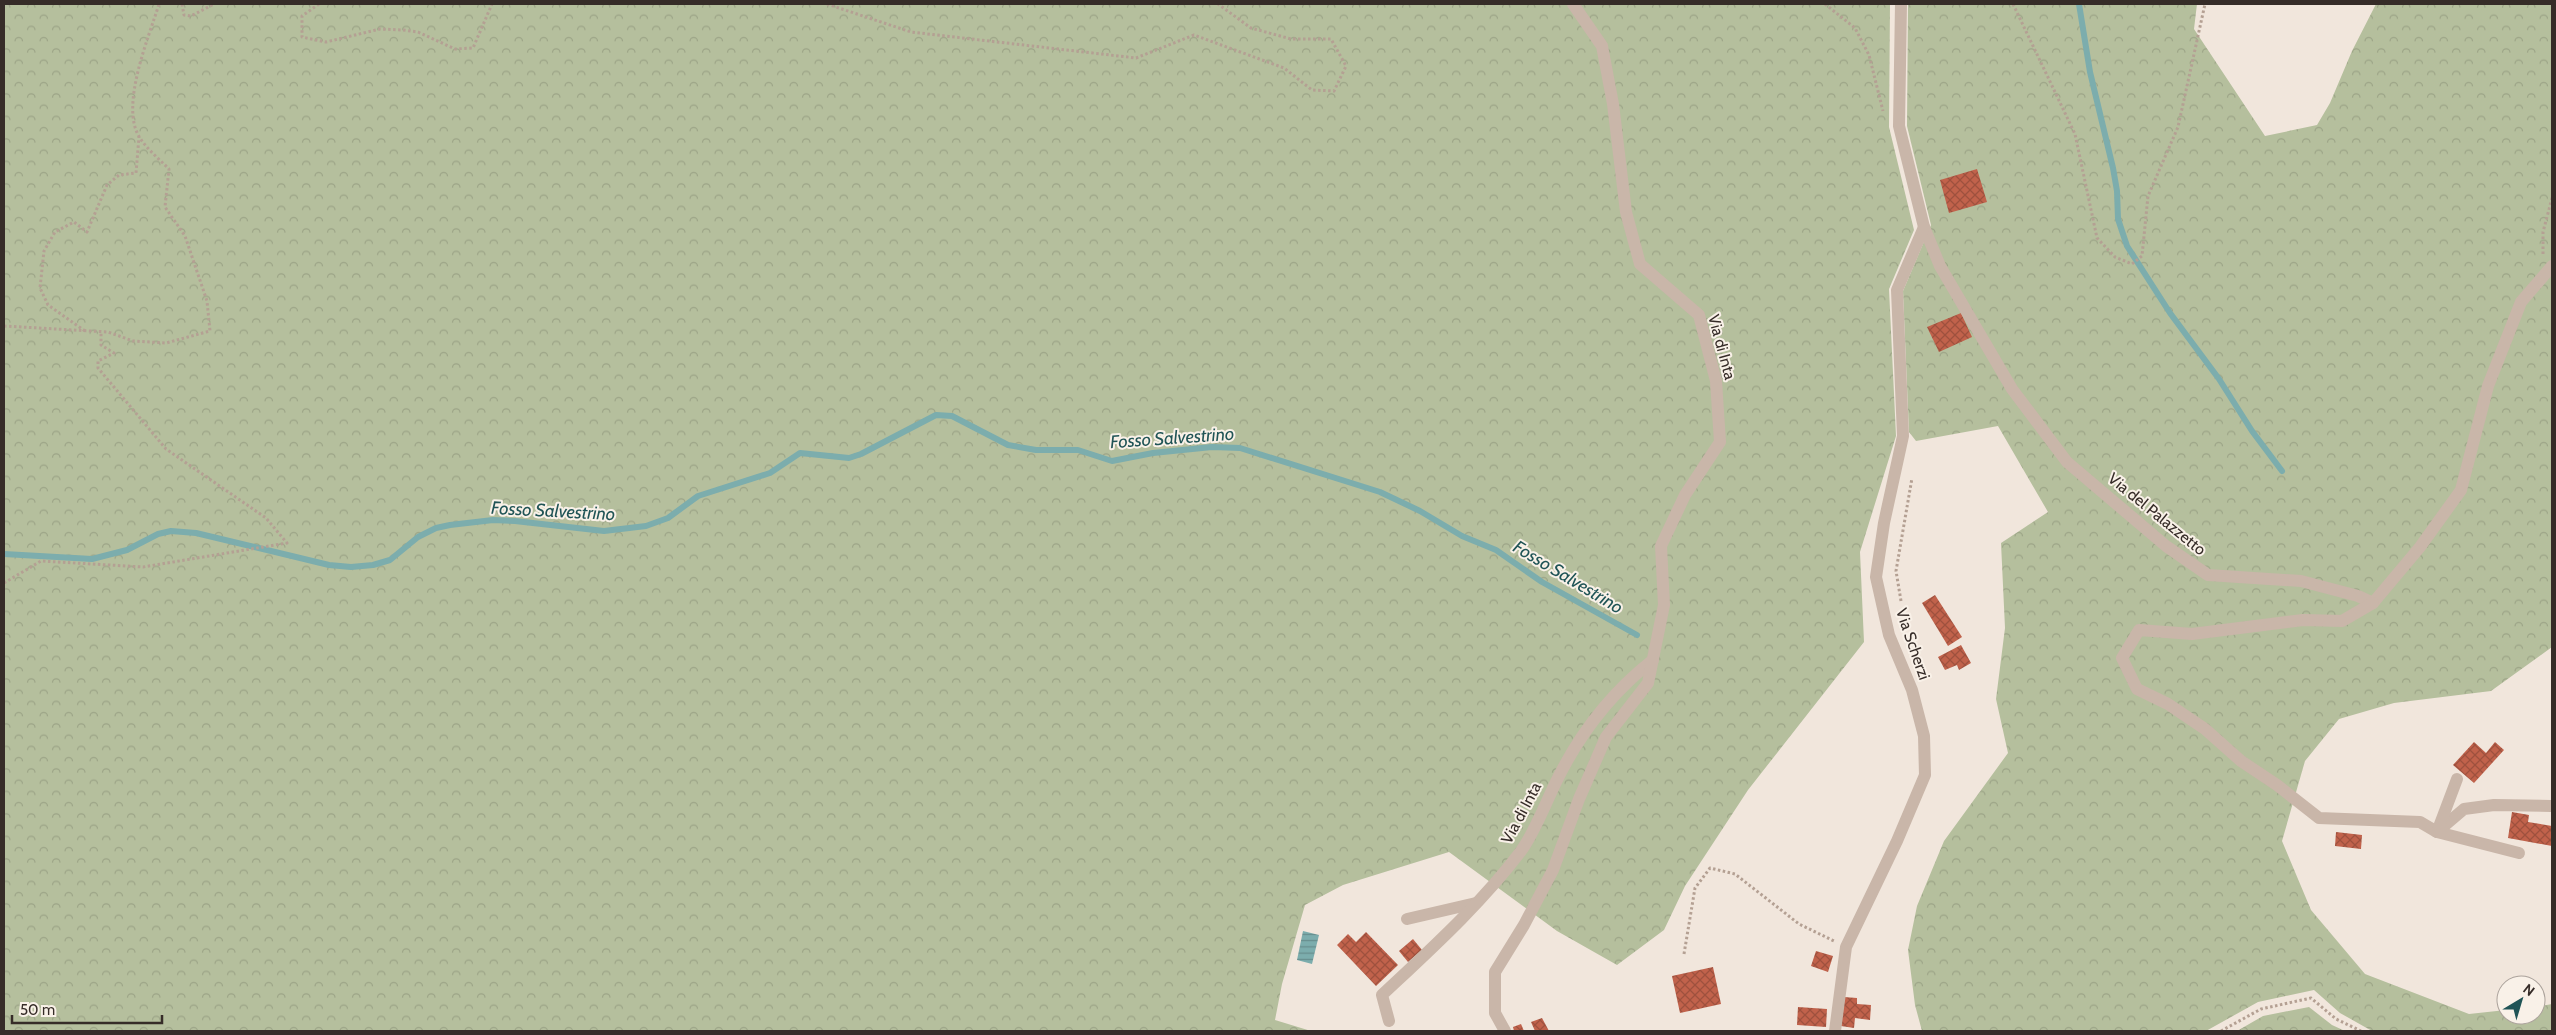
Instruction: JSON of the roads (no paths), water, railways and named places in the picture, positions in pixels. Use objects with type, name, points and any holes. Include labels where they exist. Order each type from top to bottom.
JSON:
[{"type":"street","name":"Via di Inta","points":[[1505,1031],[1495,1013],[1495,972],[1524,925],[1553,870],[1579,799],[1606,736],[1648,683],[1664,605],[1661,546],[1685,495],[1720,442],[1716,381],[1699,315],[1640,264],[1626,212],[1613,104],[1602,46],[1573,4]]},
{"type":"street","name":"Via del Palazzetto","points":[[1901,4],[1900,131],[1924,227],[1940,266],[2012,389],[2067,462],[2166,546],[2208,575],[2301,581],[2358,596],[2373,603]]},
{"type":"street","name":"Via Scherzi","points":[[1835,1031],[1846,947],[1897,841],[1925,775],[1924,736],[1912,690],[1889,635],[1876,577],[1884,524],[1904,436],[1897,290],[1924,227]]},
{"type":"street","points":[[2519,853],[2436,832],[2420,822],[2319,818],[2278,785],[2242,761],[2204,729],[2168,704],[2137,689],[2122,658],[2139,630],[2192,634],[2303,620],[2342,621],[2373,603],[2420,547],[2461,490],[2488,386],[2521,302],[2552,266]]},
{"type":"street","name":"Via di Inta","points":[[1390,1021],[1382,995],[1476,903],[1522,850],[1586,727],[1628,679],[1652,660]]},
{"type":"street","points":[[2436,832],[2457,779]]},
{"type":"street","points":[[2436,832],[2464,809],[2494,805],[2550,806]]},
{"type":"street","points":[[1407,919],[1476,903]]},
{"type":"water","points":[[1303,931],[1319,935],[1312,964],[1297,960]]},
{"type":"waterway","points":[[2079,4],[2090,72],[2113,168],[2117,191],[2118,219],[2127,246],[2170,313],[2219,379],[2252,431],[2282,471]]},
{"type":"waterway","name":"Fosso Salvestrino","points":[[4,554],[92,559],[127,550],[158,534],[171,531],[196,533],[329,565],[351,567],[373,565],[390,560],[418,537],[436,528],[450,525],[493,520],[604,531],[646,526],[668,518],[698,496],[770,473],[800,453],[849,458],[861,454],[936,415],[952,416],[1008,445],[1036,450],[1078,450],[1112,461],[1153,453],[1212,447],[1240,448],[1380,492],[1420,511],[1462,536],[1496,550],[1542,582],[1637,635]]}]
